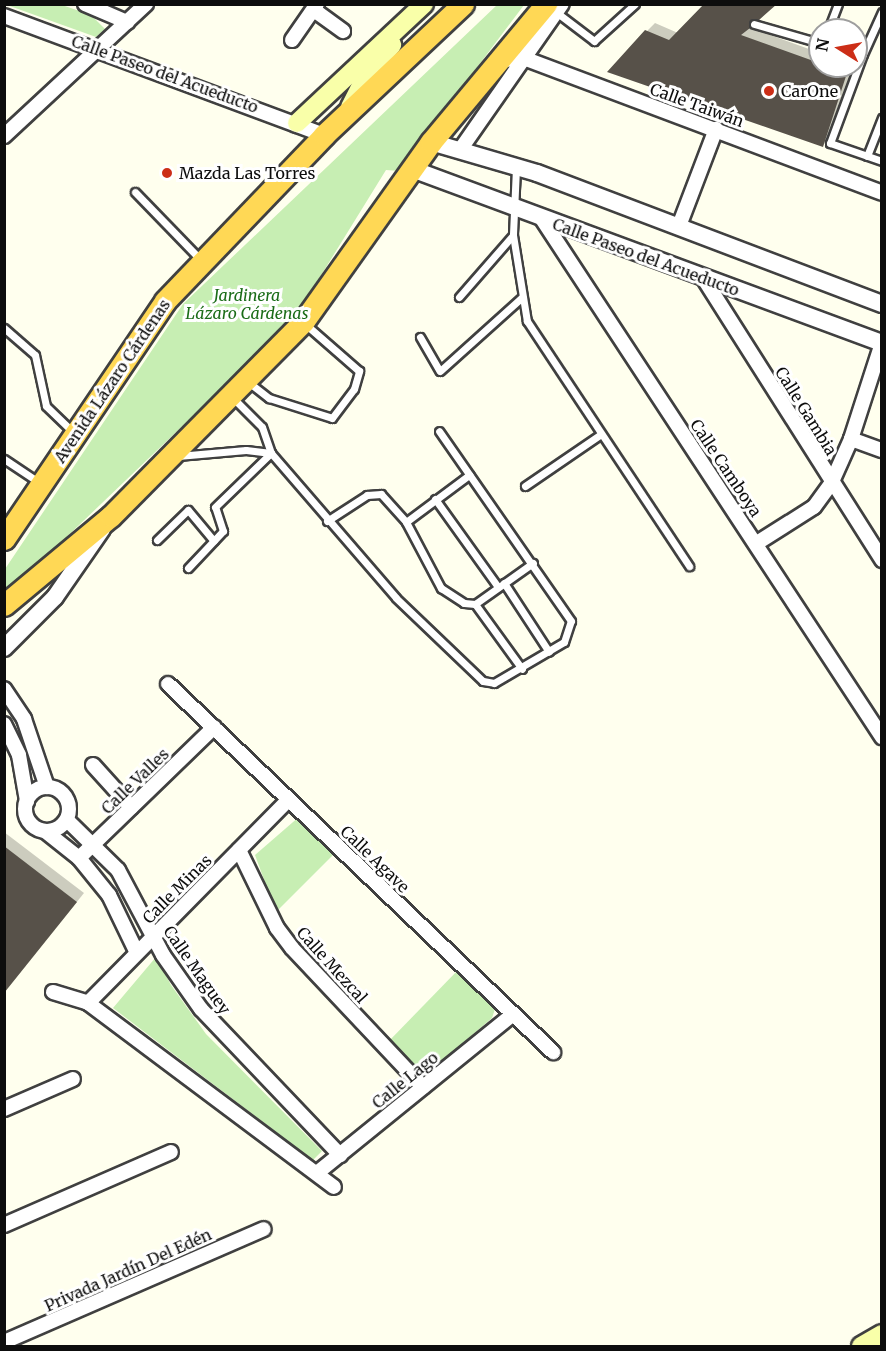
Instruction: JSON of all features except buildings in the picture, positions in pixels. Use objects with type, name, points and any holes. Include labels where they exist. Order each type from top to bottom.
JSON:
[{"type":"highway","name":"Avenida Lázaro Cárdenas","points":[[8,530],[42,485],[165,301],[201,260],[348,111],[463,4]]},
{"type":"highway","points":[[4,605],[111,516],[232,397],[303,322],[431,142],[500,60],[554,7]]},
{"type":"main road","points":[[348,111],[365,78],[425,4]]},
{"type":"main road","points":[[297,123],[425,4]]},
{"type":"main road","points":[[861,1347],[882,1334]]},
{"type":"street","points":[[85,4],[127,22]]},
{"type":"street","points":[[5,134],[146,4]]},
{"type":"street","points":[[292,40],[315,7],[343,31]]},
{"type":"street","points":[[460,150],[526,59],[554,7]]},
{"type":"street","name":"Calle Paseo del Acueducto","points":[[4,16],[297,123],[324,135]]},
{"type":"street","name":"Calle Taiwán","points":[[500,60],[526,59],[882,193]]},
{"type":"street","points":[[679,226],[716,129]]},
{"type":"street","points":[[431,142],[516,168],[679,226],[882,304]]},
{"type":"street","name":"Calle Paseo del Acueducto","points":[[412,169],[512,208],[882,343]]},
{"type":"street","name":"Calle Camboya","points":[[542,219],[757,543],[882,737]]},
{"type":"street","name":"Calle Gambia","points":[[704,279],[831,484],[882,560]]},
{"type":"street","points":[[757,543],[814,507],[831,484],[852,440],[882,343]]},
{"type":"street","points":[[852,440],[882,450]]},
{"type":"street","points":[[4,648],[55,597],[111,516]]},
{"type":"street","name":"Calle Agave","points":[[168,684],[554,1052]]},
{"type":"street","points":[[4,689],[24,719],[47,787]]},
{"type":"street","points":[[24,719],[7,726],[19,755],[29,820],[78,858],[122,915],[137,953]]},
{"type":"street","name":"Calle Valles","points":[[78,858],[214,727]]},
{"type":"street","points":[[93,765],[131,807]]},
{"type":"street","points":[[27,801],[35,791],[47,787],[58,790],[66,798],[67,820],[58,829],[45,831]]},
{"type":"street","name":"Calle Minas","points":[[88,1003],[289,799]]},
{"type":"street","name":"Calle Maguey","points":[[67,820],[94,843],[118,870],[153,936],[201,1009],[340,1155]]},
{"type":"street","name":"Calle Mezcal","points":[[239,850],[277,928],[292,948],[423,1087]]},
{"type":"street","points":[[53,992],[88,1003],[334,1187]]},
{"type":"street","name":"Calle Lago","points":[[318,1173],[513,1014]]},
{"type":"street","points":[[4,1109],[73,1079]]},
{"type":"street","points":[[4,1225],[171,1152]]},
{"type":"street","name":"Privada Jardín Del Edén","points":[[4,1342],[264,1229]]},
{"type":"lane","points":[[554,7],[594,41],[635,4]]},
{"type":"lane","points":[[868,37],[882,12]]},
{"type":"lane","points":[[754,24],[808,40]]},
{"type":"lane","points":[[851,78],[830,143],[882,160]]},
{"type":"lane","points":[[867,156],[882,118]]},
{"type":"lane","points":[[516,168],[512,208],[513,235],[521,298],[527,321],[689,566]]},
{"type":"lane","points":[[135,192],[201,260]]},
{"type":"lane","points":[[459,297],[513,235]]},
{"type":"lane","points":[[420,337],[440,371],[521,298]]},
{"type":"lane","points":[[247,381],[269,398],[332,418],[354,389],[359,370],[303,322]]},
{"type":"lane","points":[[4,328],[35,355],[46,406],[76,435]]},
{"type":"lane","points":[[232,397],[262,426],[271,453],[327,521],[396,598],[483,681],[505,680],[564,642],[571,621],[439,431]]},
{"type":"lane","points":[[525,486],[601,434]]},
{"type":"lane","points":[[171,457],[246,450],[271,453]]},
{"type":"lane","points":[[188,568],[223,531],[215,507],[271,453]]},
{"type":"lane","points":[[4,459],[42,485]]},
{"type":"lane","points":[[405,522],[469,475]]},
{"type":"lane","points":[[327,521],[375,494],[388,500],[405,522],[441,588],[453,598],[475,604],[522,669]]},
{"type":"lane","points":[[435,499],[549,652]]},
{"type":"lane","points":[[157,540],[188,510],[214,541]]},
{"type":"lane","points":[[475,604],[532,563]]},
{"type":"green space","points":[[7,5],[62,5],[91,15],[105,29],[96,37]]},
{"type":"green space","name":"Jardinera Lázaro Cárdenas","points":[[497,5],[524,5],[399,171],[386,170],[294,319],[5,596],[5,569],[183,304]]},
{"type":"green space","points":[[300,816],[339,849],[276,912],[255,855]]},
{"type":"green space","points":[[156,957],[171,985],[206,1034],[322,1151],[313,1160],[113,1008]]},
{"type":"green space","points":[[458,970],[495,1009],[492,1018],[428,1073],[420,1073],[388,1042]]},
{"type":"place","name":"CarOne","points":[[769,91]]},
{"type":"place","name":"Mazda Las Torres","points":[[167,173]]}]
